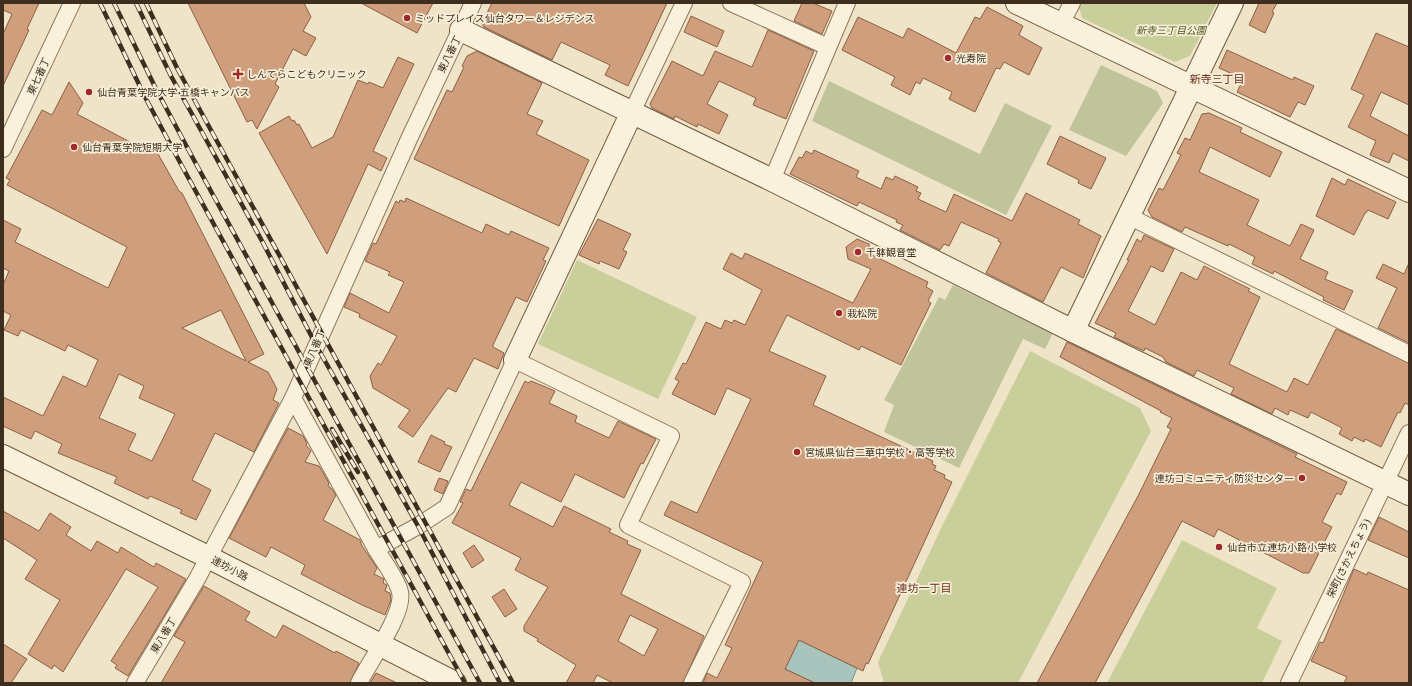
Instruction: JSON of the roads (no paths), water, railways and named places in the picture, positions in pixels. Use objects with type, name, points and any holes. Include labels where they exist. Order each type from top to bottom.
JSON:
[{"type":"street","name":"東七番丁","points":[[3,149],[72,3]]},
{"type":"street","name":"東八番丁","points":[[134,683],[208,557],[293,398],[412,133],[473,3]]},
{"type":"street","points":[[376,549],[418,526],[447,507],[684,3]]},
{"type":"street","points":[[731,3],[828,47]]},
{"type":"street","points":[[772,180],[847,3]]},
{"type":"street","points":[[1016,3],[1409,191]]},
{"type":"street","points":[[1061,24],[1072,3]]},
{"type":"street","points":[[1073,331],[1232,3]]},
{"type":"street","points":[[461,30],[772,180],[1073,331],[1409,494]]},
{"type":"street","points":[[1128,216],[1409,354]]},
{"type":"street","points":[[515,360],[671,436],[628,525],[742,582],[692,683]]},
{"type":"street","points":[[293,398],[400,590],[401,600],[392,625],[359,683]]},
{"type":"street","name":"栄町(さかえちょう)","points":[[1288,683],[1409,433]]},
{"type":"street","name":"連坊小路","points":[[3,456],[208,557],[451,682]]},
{"type":"water","points":[[799,640],[857,668],[851,683],[815,683],[785,669]]},
{"type":"railway","points":[[100,3],[145,97],[183,168],[465,683]]},
{"type":"railway","points":[[114,3],[157,91],[195,162],[480,683]]},
{"type":"railway","points":[[136,3],[171,76],[262,241],[316,345],[418,526],[500,683]]},
{"type":"railway","points":[[146,3],[177,68],[513,683]]},
{"type":"railway","points":[[332,429],[358,472]]},
{"type":"place","name":"ミッドプレイス仙台タワー＆レジデンス","points":[[407,18]]},
{"type":"place","name":"光寿院","points":[[948,58]]},
{"type":"place","name":"しんてらこどもクリニック","points":[[238,74]]},
{"type":"place","name":"仙台青葉学院大学 五橋キャンパス","points":[[89,92]]},
{"type":"place","name":"仙台青葉学院短期大学","points":[[74,147]]},
{"type":"place","name":"千躰観音堂","points":[[858,252]]},
{"type":"place","name":"栽松院","points":[[839,313]]},
{"type":"place","name":"宮城県仙台二華中学校・高等学校","points":[[797,452]]},
{"type":"place","name":"連坊コミュニティ防災センター","points":[[1302,478]]},
{"type":"place","name":"仙台市立連坊小路小学校","points":[[1219,547]]},
{"type":"district","name":"新寺三丁目","points":[[1217,79]]},
{"type":"district","name":"連坊一丁目","points":[[924,588]]},
{"type":"park label","name":"新寺三丁目公園","points":[[1171,30]]}]
